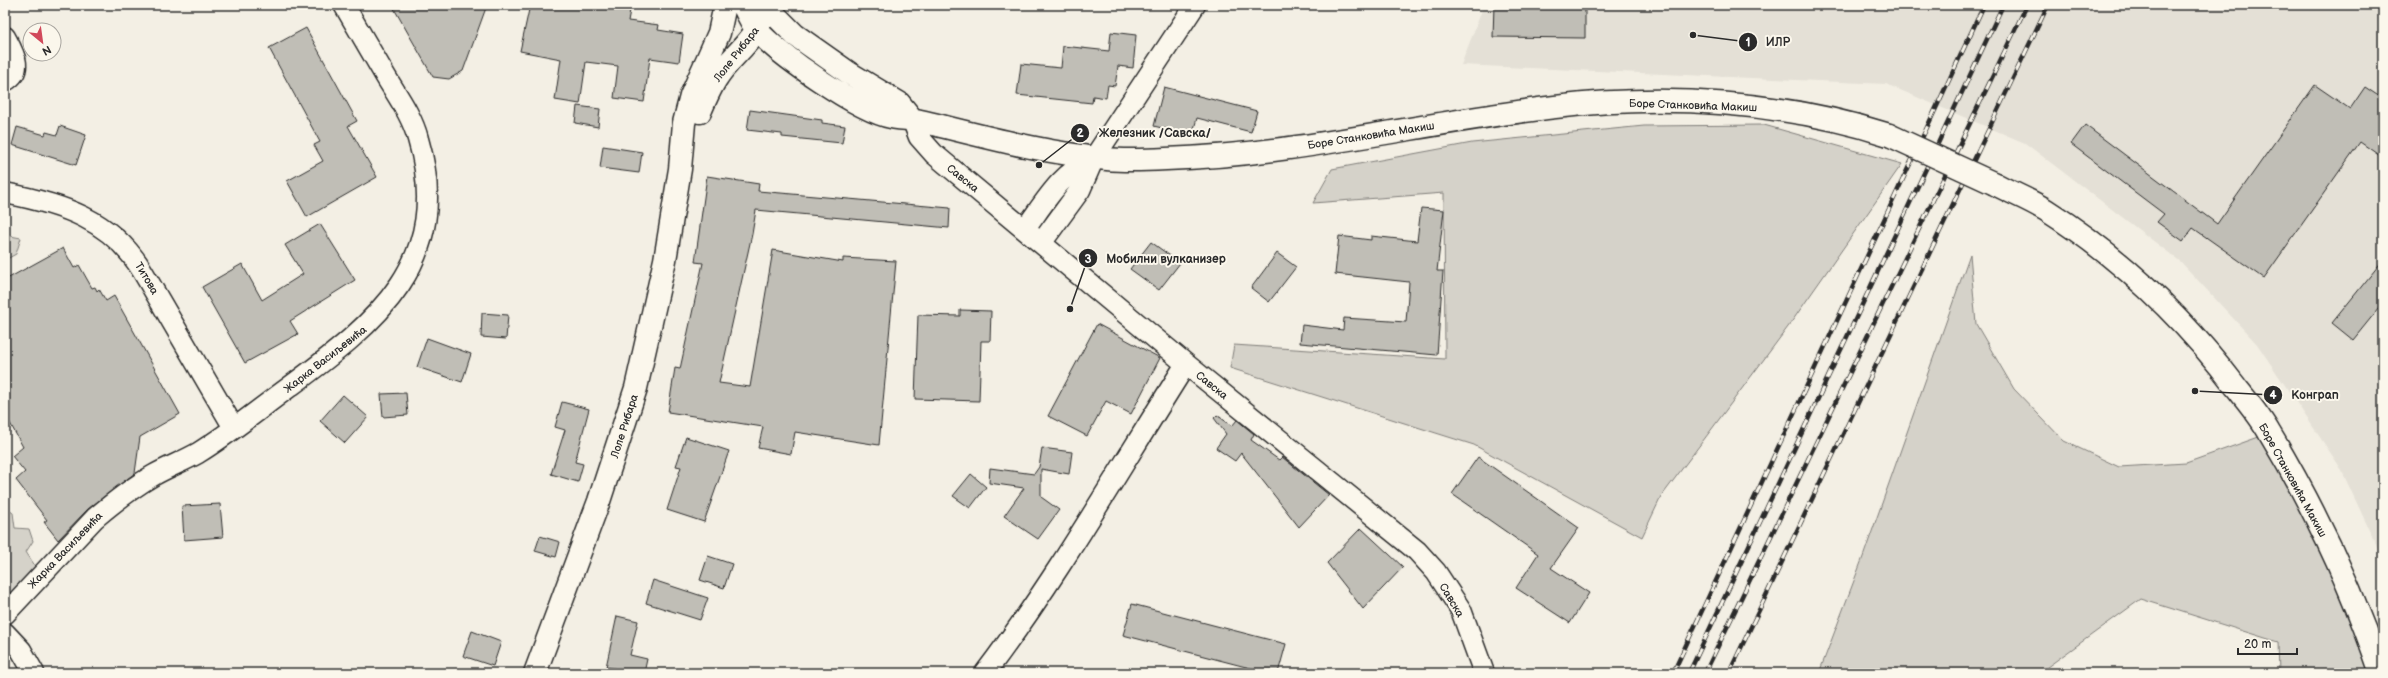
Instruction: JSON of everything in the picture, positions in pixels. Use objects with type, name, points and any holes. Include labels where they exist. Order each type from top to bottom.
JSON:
[{"type":"main road","points":[[724,12],[739,5]]},
{"type":"main road","points":[[743,5],[757,30],[781,51],[830,87],[891,118],[912,119]]},
{"type":"main road","name":"Лоле Рибара","points":[[680,169],[703,104],[717,76],[757,30],[764,5]]},
{"type":"main road","name":"Савска","points":[[764,5],[795,35],[849,73],[899,103],[912,119]]},
{"type":"main road","name":"Лоле Рибара","points":[[535,673],[599,501],[636,388],[665,260],[680,169],[684,124],[692,96],[724,12]]},
{"type":"main road","name":"Боре Станковића Макиш","points":[[912,119],[1043,149],[1094,158],[1166,159],[1260,152],[1555,107],[1644,102],[1749,105],[1839,121],[1889,135],[1995,184],[2046,210],[2136,277],[2166,305],[2220,365],[2270,433],[2321,527],[2368,635],[2381,673]]},
{"type":"street","name":"Жарка Васиљевића","points":[[5,614],[95,518],[121,496],[156,474],[197,453],[234,428],[296,382],[369,323],[387,304],[406,277],[424,235],[428,205],[427,182],[414,125],[344,5]]},
{"type":"street","points":[[1042,242],[1080,190],[1094,158],[1194,5]]},
{"type":"street","points":[[5,37],[17,62],[13,76],[5,81]]},
{"type":"street","name":"Савска","points":[[912,119],[919,137],[934,154],[1042,242],[1186,364],[1417,551],[1436,572],[1461,610],[1484,673]]},
{"type":"street","points":[[1025,229],[1064,176],[1076,166],[1094,158]]},
{"type":"street","name":"Титова","points":[[5,193],[76,212],[102,228],[127,249],[144,272],[234,428]]},
{"type":"street","points":[[985,673],[1005,646],[1091,515],[1186,364]]},
{"type":"street","points":[[5,633],[21,650],[34,673]]},
{"type":"shaded area","points":[[1484,5],[2383,5],[2383,559],[2340,467],[2257,344],[2181,262],[2025,143],[1886,84],[1461,65]]},
{"type":"shaded area","points":[[1764,125],[1902,164],[1788,327],[1661,497],[1642,537],[1474,445],[1230,368],[1234,345],[1445,359],[1444,193],[1313,203],[1332,169],[1472,143],[1644,126]]},
{"type":"shaded area","points":[[5,235],[21,238],[16,254],[5,260]]},
{"type":"shaded area","points":[[1970,254],[1976,324],[2014,389],[2064,441],[2119,467],[2186,463],[2270,433],[2378,673],[2279,673],[2278,642],[2141,599],[2039,673],[1819,673],[1863,557]]},
{"type":"shaded area","points":[[5,507],[13,513],[15,528],[29,529],[33,541],[26,552],[41,575],[5,614]]},
{"type":"building","points":[[392,5],[487,5],[463,71],[449,79],[433,77]]},
{"type":"building","points":[[530,5],[631,5],[628,21],[659,25],[658,30],[683,34],[679,62],[650,58],[644,102],[614,98],[618,66],[586,62],[580,104],[555,100],[561,59],[520,51]]},
{"type":"building","points":[[1494,5],[1585,6],[1585,38],[1493,37]]},
{"type":"building","points":[[306,28],[357,121],[348,126],[377,177],[307,217],[287,181],[323,161],[314,145],[320,142],[269,48]]},
{"type":"building","points":[[1111,32],[1136,35],[1133,68],[1118,66],[1115,86],[1108,85],[1106,98],[1093,96],[1092,103],[1017,95],[1021,64],[1061,68],[1063,46],[1109,51]]},
{"type":"building","points":[[2315,85],[2350,109],[2365,87],[2383,99],[2383,158],[2360,142],[2264,278],[2193,228],[2183,241],[2157,222],[2164,214],[2071,144],[2085,125],[2217,224]]},
{"type":"building","points":[[1164,87],[1257,111],[1251,132],[1197,118],[1192,136],[1154,126]]},
{"type":"building","points":[[577,106],[600,109],[598,127],[575,123]]},
{"type":"building","points":[[750,110],[822,120],[822,123],[845,126],[842,143],[782,137],[782,134],[747,130]]},
{"type":"building","points":[[60,126],[86,135],[76,165],[12,145],[17,127],[45,135],[46,132],[57,135]]},
{"type":"building","points":[[603,146],[642,152],[639,173],[600,168]]},
{"type":"building","points":[[707,176],[759,184],[758,191],[950,208],[949,228],[756,210],[719,383],[750,387],[773,250],[843,262],[843,258],[896,261],[879,445],[795,432],[791,454],[758,448],[763,427],[668,412],[675,368],[680,369],[703,263],[695,262]]},
{"type":"building","points":[[1421,208],[1444,210],[1437,271],[1443,271],[1437,355],[1300,343],[1302,325],[1343,330],[1344,318],[1406,322],[1409,282],[1335,274],[1339,236],[1371,240],[1371,236],[1417,241]]},
{"type":"building","points":[[320,224],[355,280],[290,321],[298,334],[245,363],[202,287],[242,264],[262,300],[303,274],[285,245]]},
{"type":"building","points":[[1151,242],[1180,263],[1159,290],[1130,269]]},
{"type":"building","points":[[63,248],[74,268],[79,265],[92,288],[95,287],[97,291],[99,289],[106,301],[114,296],[180,414],[140,437],[135,473],[88,509],[58,540],[44,522],[47,520],[16,480],[25,472],[12,456],[23,447],[5,414],[5,280]]},
{"type":"building","points":[[1277,253],[1296,267],[1269,302],[1251,288]]},
{"type":"building","points":[[2383,260],[2383,303],[2353,340],[2332,323]]},
{"type":"building","points":[[960,310],[991,311],[990,341],[981,341],[979,401],[915,399],[918,315],[960,316]]},
{"type":"building","points":[[482,313],[508,315],[506,339],[481,337]]},
{"type":"building","points":[[1097,324],[1160,358],[1131,414],[1106,401],[1087,436],[1048,416]]},
{"type":"building","points":[[427,338],[471,354],[462,382],[417,367]]},
{"type":"building","points":[[406,393],[408,415],[383,417],[381,394]]},
{"type":"building","points":[[343,395],[368,417],[345,443],[320,421]]},
{"type":"building","points":[[562,402],[589,409],[575,462],[583,464],[578,482],[551,474],[565,430],[555,427]]},
{"type":"building","points":[[1217,415],[1232,426],[1237,420],[1254,434],[1251,440],[1279,460],[1282,457],[1329,495],[1299,527],[1241,453],[1235,461],[1216,448],[1226,434],[1214,418]]},
{"type":"building","points":[[686,437],[729,451],[704,522],[667,510],[681,467],[676,466]]},
{"type":"building","points":[[1042,448],[1072,452],[1069,474],[1041,469],[1041,497],[1059,510],[1038,539],[1004,516],[1024,488],[989,483],[990,468],[1034,474],[1039,467]]},
{"type":"building","points":[[1478,457],[1579,528],[1551,568],[1589,593],[1570,623],[1516,588],[1538,554],[1452,494]]},
{"type":"building","points":[[971,474],[986,487],[970,508],[953,496]]},
{"type":"building","points":[[220,504],[223,537],[184,540],[182,506]]},
{"type":"building","points":[[1361,528],[1403,567],[1363,609],[1327,563]]},
{"type":"building","points":[[540,536],[560,542],[556,557],[535,551]]},
{"type":"building","points":[[708,556],[732,564],[724,588],[700,580]]},
{"type":"building","points":[[653,580],[708,598],[700,620],[646,603]]},
{"type":"building","points":[[1132,604],[1286,644],[1278,673],[1269,673],[1123,635]]},
{"type":"building","points":[[617,616],[638,621],[630,655],[647,659],[644,673],[606,667]]},
{"type":"building","points":[[472,631],[501,642],[493,666],[463,656]]},
{"type":"railway","points":[[1673,673],[1984,5]]},
{"type":"railway","points":[[1689,673],[2003,5]]},
{"type":"railway","points":[[1705,673],[2027,5]]},
{"type":"railway","points":[[1729,673],[2048,5]]},
{"type":"place","name":"ИЛР","points":[[1693,35]]},
{"type":"place","name":"Железник /Савска/","points":[[1039,165]]},
{"type":"place","name":"Мобилни вулканизер","points":[[1070,309]]},
{"type":"place","name":"Конграп","points":[[2195,391]]}]
